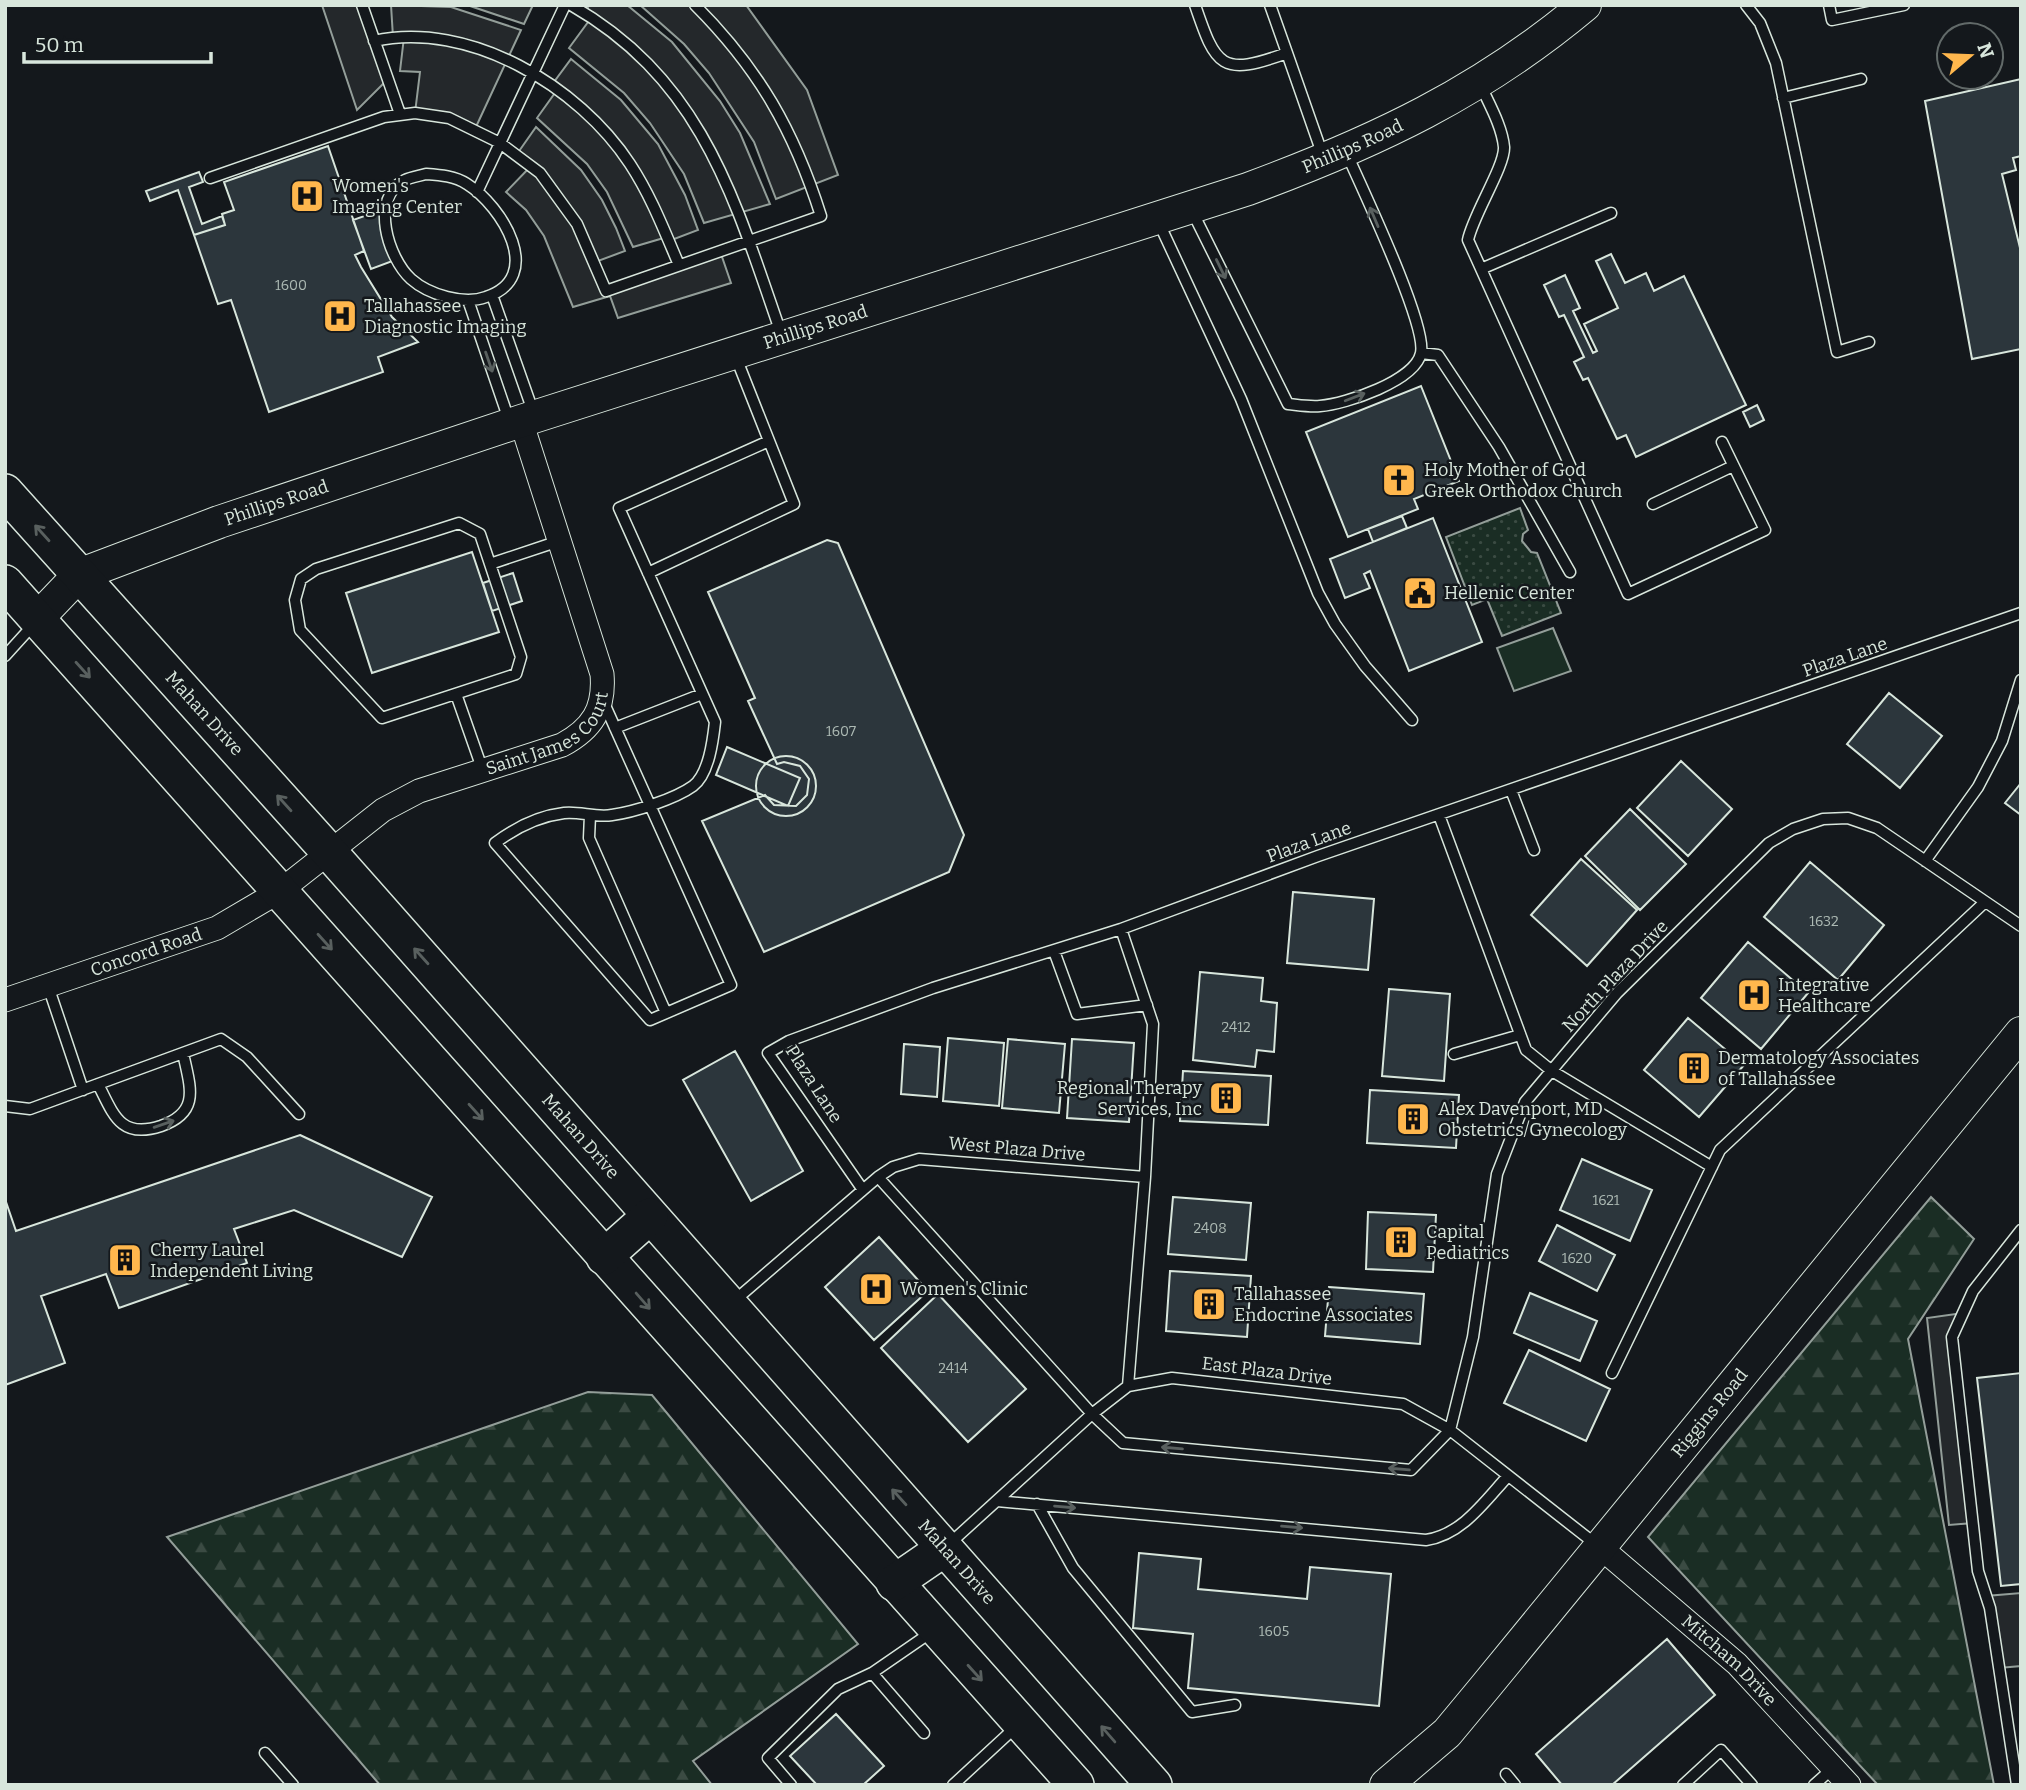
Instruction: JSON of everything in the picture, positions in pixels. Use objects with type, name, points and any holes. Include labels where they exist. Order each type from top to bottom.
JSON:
[{"type":"main road","name":"Mahan Drive","points":[[5,492],[330,853],[1154,1785]]},
{"type":"main road","points":[[5,583],[1076,1785]]},
{"type":"main road","points":[[604,1257],[650,1216]]},
{"type":"main road","points":[[894,1583],[945,1548]]},
{"type":"street","name":"Phillips Road","points":[[37,620],[79,575],[219,522],[522,421],[1191,208],[1335,156],[1419,118],[1480,83],[1570,10]]},
{"type":"street","name":"Saint James Court","points":[[280,891],[383,810],[419,791],[562,745],[580,736],[595,720],[602,698],[602,674],[522,421]]},
{"type":"street","name":"Concord Road","points":[[5,1000],[217,928],[280,891]]},
{"type":"street","name":"Riggins Road","points":[[1386,1785],[1447,1733],[2021,1033]]},
{"type":"street","name":"Mitcham Drive","points":[[1600,1547],[1737,1664],[1841,1776]]},
{"type":"lane","points":[[362,5],[400,114]]},
{"type":"lane","points":[[477,192],[565,5]]},
{"type":"lane","points":[[571,5],[622,40],[683,105],[723,173],[782,339]]},
{"type":"lane","points":[[210,178],[384,117],[400,114],[449,118],[500,143],[540,173],[559,195],[577,224],[606,291],[821,216],[802,160],[766,89],[723,34],[695,5]]},
{"type":"lane","points":[[1195,5],[1211,51],[1221,59],[1247,65],[1287,53]]},
{"type":"lane","points":[[1191,208],[1288,404],[1320,406],[1350,400],[1413,369],[1421,353],[1421,340],[1403,283],[1335,156],[1287,53],[1270,5]]},
{"type":"lane","points":[[1746,5],[1760,23],[1776,63],[1837,352],[1868,342]]},
{"type":"lane","points":[[1829,5],[1832,20],[1903,5]]},
{"type":"lane","points":[[374,41],[396,36],[450,41],[507,61],[580,105],[630,163],[656,209],[679,265]]},
{"type":"lane","points":[[1783,98],[1861,79]]},
{"type":"lane","points":[[1480,83],[1504,150],[1472,220],[1468,240],[1628,594],[1765,530],[1722,442]]},
{"type":"lane","points":[[426,174],[448,176],[466,182],[500,216],[515,251],[515,271],[506,288],[492,295],[468,300],[428,290],[412,280],[398,263],[388,239],[385,214],[387,202],[404,180],[426,174]]},
{"type":"lane","points":[[1481,269],[1611,213]]},
{"type":"lane","points":[[1157,219],[1236,386],[1318,593],[1335,624],[1365,666],[1412,720]]},
{"type":"lane","points":[[492,295],[522,421]]},
{"type":"lane","points":[[468,300],[522,421]]},
{"type":"lane","points":[[1421,353],[1438,355],[1499,447],[1570,572]]},
{"type":"lane","points":[[648,573],[794,504],[734,354]]},
{"type":"lane","points":[[602,698],[615,728],[650,805],[731,985],[650,1020],[495,843],[515,827],[564,813],[610,816],[650,805],[693,786],[699,779],[713,743],[715,722],[619,508],[769,442]]},
{"type":"lane","points":[[1653,504],[1733,466]]},
{"type":"lane","points":[[459,523],[480,534],[522,657],[516,674],[456,694],[382,718],[300,630],[295,600],[301,579],[316,569],[459,523]]},
{"type":"lane","points":[[490,564],[559,541]]},
{"type":"lane","name":"Plaza Lane","points":[[863,1190],[768,1053],[789,1041],[933,988],[1121,929],[1439,815],[2021,613]]},
{"type":"lane","points":[[5,656],[37,620]]},
{"type":"lane","points":[[1925,861],[1978,787],[2002,741],[2021,680]]},
{"type":"lane","points":[[456,694],[483,771]]},
{"type":"lane","points":[[615,728],[702,694]]},
{"type":"lane","points":[[1511,790],[1534,850]]},
{"type":"lane","points":[[590,815],[589,838],[666,1013]]},
{"type":"lane","points":[[1439,815],[1526,1050],[1552,1071],[1712,1167]]},
{"type":"lane","name":"North Plaza Drive","points":[[1450,1430],[1473,1337],[1497,1174],[1525,1102],[1618,993],[1769,843],[1823,819],[1848,818],[1877,828],[2021,926]]},
{"type":"lane","points":[[1612,1373],[1720,1150],[1985,902]]},
{"type":"lane","points":[[1121,929],[1153,1024],[1145,1177],[1128,1386]]},
{"type":"lane","points":[[1054,951],[1077,1014],[1147,1005]]},
{"type":"lane","points":[[48,986],[83,1090]]},
{"type":"lane","points":[[1454,1054],[1520,1035]]},
{"type":"lane","points":[[5,1105],[30,1109],[221,1040],[247,1057],[299,1114]]},
{"type":"lane","points":[[98,1084],[114,1115],[125,1127],[141,1132],[176,1120],[184,1113],[191,1090],[183,1053]]},
{"type":"lane","name":"West Plaza Drive","points":[[729,1306],[893,1167],[919,1159],[1145,1177]]},
{"type":"lane","points":[[878,1177],[1092,1415],[1123,1443],[1411,1470],[1450,1430]]},
{"type":"lane","points":[[2017,1785],[1990,1608],[1978,1571],[1952,1337],[1973,1291],[2021,1230]]},
{"type":"lane","name":"East Plaza Drive","points":[[945,1548],[1092,1415],[1128,1386],[1172,1378],[1403,1404],[1450,1430],[1600,1547]]},
{"type":"lane","points":[[997,1500],[1426,1540],[1444,1537],[1467,1520],[1508,1476]]},
{"type":"lane","points":[[1037,1504],[1073,1568],[1192,1712],[1235,1705]]},
{"type":"lane","points":[[791,1785],[768,1758],[838,1689],[872,1673],[936,1630]]},
{"type":"lane","points":[[872,1673],[924,1733]]},
{"type":"lane","points":[[953,1785],[1020,1723]]},
{"type":"lane","points":[[1683,1785],[1721,1750],[1752,1785]]},
{"type":"lane","points":[[265,1753],[293,1785]]},
{"type":"lane","points":[[1506,1774],[1516,1785]]},
{"type":"lane","points":[[1814,1785],[1841,1776]]},
{"type":"green space","points":[[1520,508],[1528,530],[1523,534],[1522,541],[1531,552],[1537,553],[1561,613],[1502,636],[1487,599],[1472,605],[1446,537]]},
{"type":"green space","points":[[1553,628],[1571,671],[1514,691],[1497,648]]},
{"type":"green space","points":[[1931,1197],[1974,1239],[1908,1339],[1994,1785],[1878,1785],[1648,1537]]},
{"type":"green space","points":[[588,1392],[652,1395],[858,1644],[693,1761],[712,1785],[380,1785],[167,1537]]},
{"type":"shaded area","points":[[322,5],[362,5],[388,79],[357,110]]},
{"type":"shaded area","points":[[391,5],[451,7],[521,30],[475,129],[415,113],[420,72],[400,71],[404,37],[393,37]]},
{"type":"shaded area","points":[[467,5],[533,5],[524,24]]},
{"type":"shaded area","points":[[589,5],[627,5],[672,42],[720,101],[740,133],[770,204],[704,223],[684,174],[650,123],[624,93],[569,48],[591,18],[585,14]]},
{"type":"shaded area","points":[[640,5],[746,5],[807,90],[838,175],[776,199],[754,142],[709,73],[684,44]]},
{"type":"shaded area","points":[[571,59],[621,100],[658,144],[685,195],[698,230],[669,241],[667,237],[633,247],[607,192],[587,164],[537,118],[557,90],[551,86]]},
{"type":"shaded area","points":[[536,127],[581,170],[602,200],[616,228],[625,251],[595,262],[606,290],[720,251],[731,283],[618,318],[610,296],[573,307],[544,236],[526,210],[506,192],[531,166],[517,154]]},
{"type":"shaded area","points":[[1963,1313],[1952,1337],[1973,1523],[1949,1525],[1927,1318]]},
{"type":"shaded area","points":[[2021,1593],[2021,1666],[1999,1668],[1986,1596]]},
{"type":"building","points":[[2021,79],[2021,156],[2013,158],[2016,170],[2002,174],[2021,252],[2021,349],[1972,359],[1925,101],[1969,91],[2005,91],[2005,83]]},
{"type":"building","points":[[328,146],[364,251],[355,255],[392,317],[418,342],[378,357],[383,372],[269,412],[231,300],[218,304],[194,235],[225,225],[222,214],[234,210],[224,182]]},
{"type":"building","points":[[199,172],[203,182],[189,187],[202,224],[222,216],[225,225],[194,235],[178,190],[150,201],[146,191]]},
{"type":"building","points":[[381,210],[398,259],[371,269],[353,220]]},
{"type":"building","points":[[1611,254],[1625,283],[1646,273],[1654,291],[1684,276],[1746,405],[1636,457],[1626,435],[1617,439],[1588,378],[1583,380],[1574,362],[1584,357],[1564,315],[1559,317],[1544,285],[1565,275],[1580,308],[1573,311],[1593,353],[1597,351],[1584,324],[1618,308],[1596,261]]},
{"type":"building","name":"Holy Mother of God Greek Orthodox Church","points":[[1421,386],[1459,481],[1414,499],[1418,509],[1348,537],[1306,432]]},
{"type":"building","points":[[1757,405],[1764,420],[1750,427],[1743,412]]},
{"type":"building","points":[[1402,516],[1407,528],[1373,542],[1368,529]]},
{"type":"building","name":"Hellenic Center","points":[[1433,518],[1482,642],[1409,671],[1370,571],[1364,574],[1370,588],[1345,598],[1330,559]]},
{"type":"building","points":[[827,540],[838,543],[964,835],[949,872],[764,952],[702,821],[765,795],[774,805],[796,806],[807,795],[809,779],[800,766],[784,762],[777,764],[748,701],[755,698],[708,592]]},
{"type":"building","points":[[472,552],[499,632],[372,673],[346,593]]},
{"type":"building","points":[[513,573],[522,601],[492,611],[483,583]]},
{"type":"building","points":[[1889,693],[1942,736],[1900,788],[1847,744]]},
{"type":"building","points":[[727,747],[800,778],[788,806],[716,775]]},
{"type":"building","points":[[786,756],[803,761],[811,769],[816,786],[811,803],[803,811],[786,816],[769,811],[761,803],[756,786],[761,769],[769,761]]},
{"type":"building","points":[[1681,761],[1732,809],[1688,856],[1637,808]]},
{"type":"building","points":[[2021,783],[2021,815],[2005,803]]},
{"type":"building","points":[[1630,809],[1686,864],[1640,910],[1585,856]]},
{"type":"building","points":[[1581,859],[1637,910],[1587,966],[1531,915]]},
{"type":"building","points":[[1810,862],[1884,925],[1838,980],[1764,917]]},
{"type":"building","points":[[1293,892],[1374,899],[1368,970],[1287,963]]},
{"type":"building","name":"Integrative Healthcare","points":[[1748,942],[1808,993],[1761,1049],[1701,998]]},
{"type":"building","points":[[1200,972],[1263,978],[1261,1001],[1277,1003],[1274,1052],[1257,1050],[1255,1067],[1193,1060]]},
{"type":"building","points":[[1389,989],[1450,994],[1444,1081],[1382,1076]]},
{"type":"building","name":"Dermatology Associates of Tallahassee","points":[[1688,1018],[1744,1065],[1699,1117],[1644,1070]]},
{"type":"building","points":[[948,1038],[1004,1043],[999,1106],[943,1101]]},
{"type":"building","points":[[1008,1039],[1065,1044],[1059,1113],[1002,1108]]},
{"type":"building","points":[[1072,1039],[1134,1043],[1129,1122],[1067,1118]]},
{"type":"building","points":[[904,1044],[940,1047],[937,1097],[901,1094]]},
{"type":"building","points":[[735,1051],[803,1171],[751,1201],[683,1080]]},
{"type":"building","name":"Regional Therapy Services, Inc","points":[[1183,1071],[1271,1076],[1268,1125],[1180,1121]]},
{"type":"building","name":"Alex Davenport, MD Obstetrics/Gynecology","points":[[1370,1090],[1459,1095],[1456,1148],[1367,1143]]},
{"type":"building","name":"Cherry Laurel Independent Living","points":[[300,1135],[432,1197],[402,1257],[294,1210],[234,1229],[247,1263],[119,1308],[106,1274],[41,1296],[65,1363],[5,1385],[5,1199],[16,1231]]},
{"type":"building","points":[[1582,1159],[1652,1190],[1630,1241],[1560,1210]]},
{"type":"building","points":[[1173,1197],[1251,1203],[1246,1260],[1168,1254]]},
{"type":"building","name":"Capital Pediatrics","points":[[1368,1212],[1436,1215],[1433,1272],[1366,1269]]},
{"type":"building","points":[[1557,1225],[1615,1255],[1597,1291],[1539,1261]]},
{"type":"building","name":"Women's Clinic","points":[[879,1237],[928,1291],[874,1340],[825,1287]]},
{"type":"building","name":"Tallahassee Endocrine Associates","points":[[1170,1271],[1251,1276],[1247,1337],[1166,1331]]},
{"type":"building","points":[[1329,1287],[1424,1294],[1420,1344],[1325,1336]]},
{"type":"building","points":[[1530,1293],[1597,1321],[1580,1361],[1514,1333]]},
{"type":"building","points":[[938,1294],[1026,1389],[968,1442],[881,1348]]},
{"type":"building","points":[[1529,1350],[1610,1389],[1586,1441],[1504,1403]]},
{"type":"building","points":[[2021,1373],[2021,1584],[2001,1586],[1977,1378]]},
{"type":"building","points":[[1139,1553],[1201,1559],[1198,1589],[1307,1599],[1310,1567],[1391,1574],[1379,1706],[1188,1688],[1193,1634],[1133,1628]]},
{"type":"building","points":[[1667,1639],[1715,1695],[1612,1785],[1562,1785],[1536,1754]]},
{"type":"building","points":[[836,1714],[884,1766],[863,1785],[817,1785],[790,1756]]},
{"type":"place","name":"Women's Imaging Center","points":[[307,196]]},
{"type":"place","name":"Tallahassee Diagnostic Imaging","points":[[340,316]]},
{"type":"place","name":"Holy Mother of God Greek Orthodox Church","points":[[1399,480]]},
{"type":"place","name":"Hellenic Center","points":[[1420,593]]},
{"type":"place","name":"Integrative Healthcare","points":[[1754,995]]},
{"type":"place","name":"Dermatology Associates of Tallahassee","points":[[1694,1068]]},
{"type":"place","name":"Regional Therapy Services, Inc","points":[[1226,1098]]},
{"type":"place","name":"Alex Davenport, MD Obstetrics/Gynecology","points":[[1413,1119]]},
{"type":"place","name":"Capital Pediatrics","points":[[1401,1242]]},
{"type":"place","name":"Cherry Laurel Independent Living","points":[[125,1260]]},
{"type":"place","name":"Women's Clinic","points":[[876,1289]]},
{"type":"place","name":"Tallahassee Endocrine Associates","points":[[1209,1304]]}]
